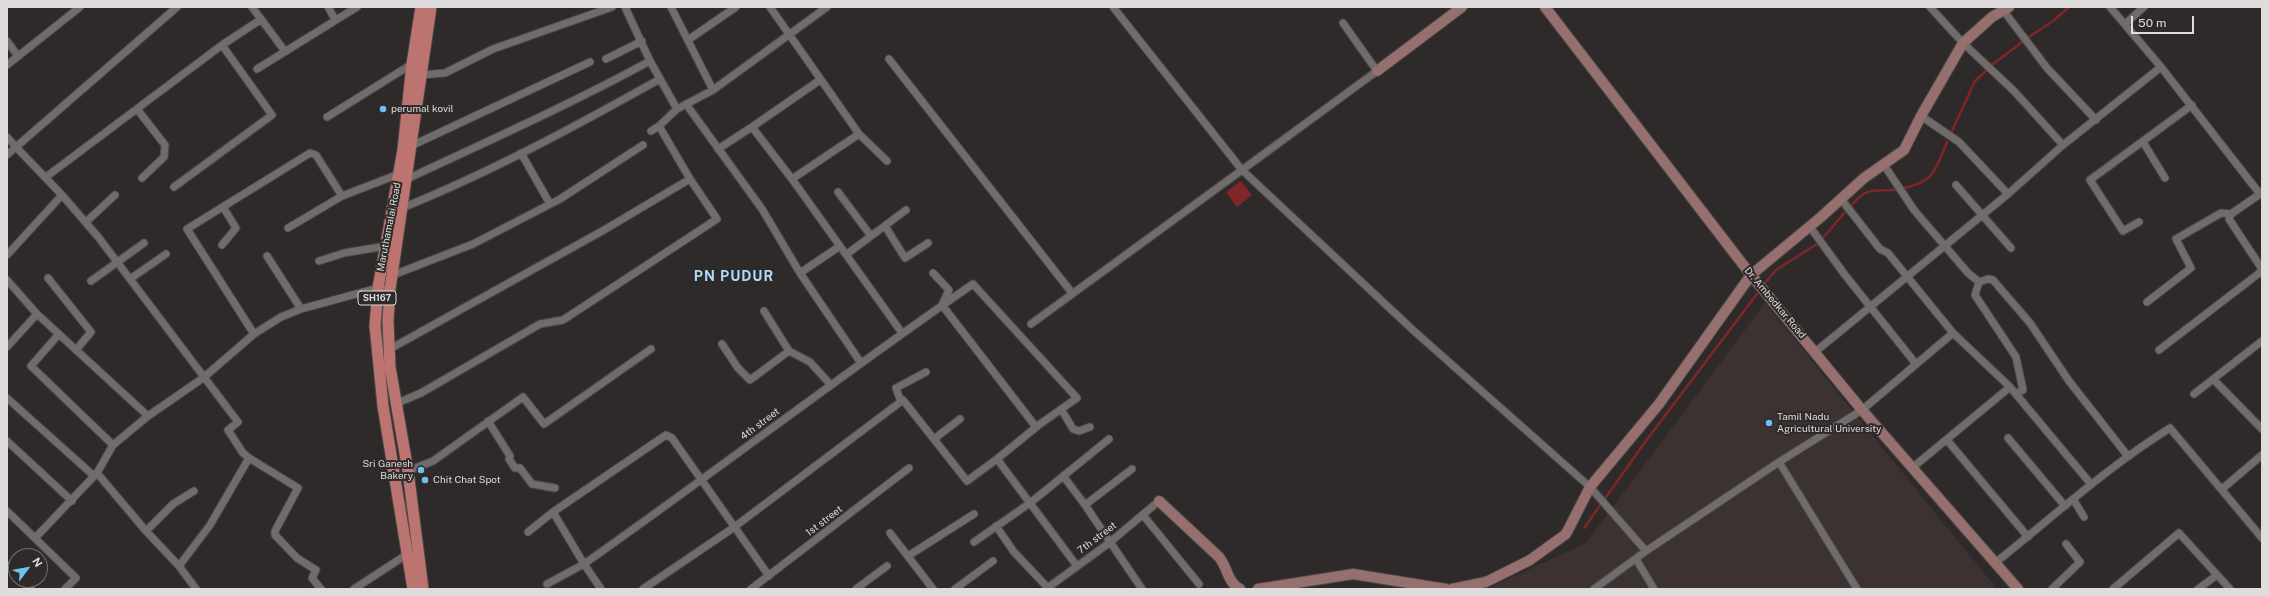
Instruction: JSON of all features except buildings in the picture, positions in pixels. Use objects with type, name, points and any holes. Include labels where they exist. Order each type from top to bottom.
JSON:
[{"type":"main road","name":"Maruthamalai Road","points":[[413,589],[408,470],[395,404],[388,350],[390,289],[402,208],[412,64],[421,7]]},
{"type":"main road","name":"Maruthamalai Road","points":[[423,589],[412,553],[378,365],[375,326],[378,288],[386,246],[411,146],[431,7]]},
{"type":"street","points":[[7,65],[80,7]]},
{"type":"street","points":[[7,155],[177,7]]},
{"type":"street","points":[[252,7],[260,20],[284,50]]},
{"type":"street","points":[[328,7],[335,19]]},
{"type":"street","points":[[258,69],[284,50],[357,7]]},
{"type":"street","points":[[421,75],[445,73],[493,50],[612,7]]},
{"type":"street","points":[[625,7],[650,61],[677,109]]},
{"type":"street","points":[[671,7],[713,90]]},
{"type":"street","points":[[688,40],[736,7]]},
{"type":"street","points":[[770,7],[859,134],[887,161]]},
{"type":"street","points":[[651,131],[659,126],[677,109],[713,90],[828,7]]},
{"type":"street","points":[[1113,7],[1242,170],[1414,331],[1590,486],[1646,551]]},
{"type":"street","points":[[1031,324],[1462,7]]},
{"type":"street","name":"Dr. Ambedkar Road","points":[[1545,7],[1751,275],[1862,410],[2018,589]]},
{"type":"street","points":[[1930,7],[1963,44],[2014,91],[2062,145]]},
{"type":"street","points":[[2110,7],[2161,66],[2261,193],[2231,214],[2229,219],[2262,270],[2159,350]]},
{"type":"street","points":[[2125,24],[2144,7]]},
{"type":"street","points":[[1452,589],[1486,582],[1530,560],[1566,534],[1590,486],[1659,404],[1751,275],[1810,227],[1864,178],[1904,150],[1921,116],[1963,44],[1992,17],[2006,9],[2047,68],[2096,120]]},
{"type":"street","points":[[46,177],[222,45],[260,20]]},
{"type":"street","points":[[1343,23],[1377,70]]},
{"type":"street","points":[[7,41],[18,56]]},
{"type":"street","points":[[606,59],[642,42]]},
{"type":"street","points":[[174,187],[272,115],[222,45]]},
{"type":"street","points":[[888,59],[1072,293]]},
{"type":"street","points":[[288,228],[342,196],[403,177],[528,123],[572,100],[596,90],[650,61]]},
{"type":"street","points":[[411,146],[590,62]]},
{"type":"street","points":[[327,117],[412,64]]},
{"type":"street","points":[[1815,352],[2008,194],[2062,145],[2096,120],[2161,66]]},
{"type":"street","points":[[402,208],[450,189],[573,127],[660,79]]},
{"type":"street","points":[[718,149],[820,80]]},
{"type":"street","points":[[686,104],[762,209],[800,273],[861,363]]},
{"type":"street","points":[[2139,222],[2123,231],[2090,180],[2192,105]]},
{"type":"street","points":[[138,109],[165,145],[164,157],[142,178]]},
{"type":"street","points":[[1921,116],[1959,142],[2008,194]]},
{"type":"street","points":[[395,404],[420,393],[540,324],[563,320],[717,219],[690,179],[659,126]]},
{"type":"street","points":[[752,127],[847,254],[902,333]]},
{"type":"street","points":[[792,179],[859,134]]},
{"type":"street","points":[[7,137],[46,177],[86,222],[203,378],[238,422],[228,430],[242,453],[298,488],[275,531],[275,535],[297,558],[316,570],[312,578],[321,589]]},
{"type":"street","points":[[2143,142],[2165,178]]},
{"type":"street","points":[[392,275],[473,244],[550,204],[643,145]]},
{"type":"street","points":[[254,334],[186,229],[313,152],[342,196]]},
{"type":"street","points":[[521,153],[550,204]]},
{"type":"street","points":[[1884,165],[1914,210],[1968,272],[1979,282]]},
{"type":"street","points":[[388,350],[604,230],[690,179]]},
{"type":"street","points":[[1956,185],[2010,248]]},
{"type":"street","points":[[838,192],[871,236]]},
{"type":"street","points":[[86,222],[115,194]]},
{"type":"street","points":[[7,255],[62,195]]},
{"type":"street","points":[[1841,198],[1880,249],[1888,252],[1906,277],[1953,333],[2010,387],[2090,483]]},
{"type":"street","points":[[222,207],[236,228],[222,245]]},
{"type":"street","points":[[847,254],[906,210]]},
{"type":"street","points":[[2147,302],[2190,268],[2176,240],[2222,213],[2231,214]]},
{"type":"street","points":[[885,226],[906,258],[928,243]]},
{"type":"street","points":[[1810,227],[1916,364]]},
{"type":"street","points":[[91,281],[144,243]]},
{"type":"street","points":[[319,261],[344,253],[386,246]]},
{"type":"street","points":[[800,273],[840,246]]},
{"type":"street","points":[[130,280],[166,254]]},
{"type":"street","points":[[267,256],[301,309]]},
{"type":"street","points":[[933,273],[949,290],[942,305],[1036,427]]},
{"type":"street","points":[[48,278],[91,332],[76,350]]},
{"type":"street","points":[[1979,282],[1988,279],[1993,280],[2030,323],[2069,381],[2127,455]]},
{"type":"street","points":[[7,280],[37,314],[148,416]]},
{"type":"street","points":[[1979,282],[1975,295],[2016,357],[2023,390],[2016,394]]},
{"type":"street","name":"4th street","points":[[547,584],[584,564],[701,481],[830,384],[973,284],[1077,398],[1061,409]]},
{"type":"street","points":[[36,537],[96,475],[113,445],[148,416],[203,378],[254,334],[281,317],[301,309],[378,288],[390,289]]},
{"type":"street","points":[[764,311],[789,351],[810,362],[830,384]]},
{"type":"street","points":[[7,347],[37,314]]},
{"type":"street","points":[[1594,589],[1646,551],[1779,462],[1862,410],[1953,333]]},
{"type":"street","points":[[59,334],[31,366],[113,445]]},
{"type":"street","points":[[2194,394],[2262,341]]},
{"type":"street","points":[[722,344],[738,368],[750,380],[789,351]]},
{"type":"street","points":[[408,470],[433,461],[523,397],[544,424],[650,349]]},
{"type":"street","points":[[901,402],[896,388],[926,372]]},
{"type":"street","points":[[2213,379],[2262,429]]},
{"type":"street","points":[[1912,468],[2010,387]]},
{"type":"street","points":[[7,398],[96,475],[179,566],[196,589]]},
{"type":"street","points":[[643,589],[733,528],[903,400],[967,481],[1061,409],[1073,429],[1079,431],[1090,427]]},
{"type":"street","points":[[934,440],[960,419]]},
{"type":"street","points":[[488,421],[510,456],[509,459],[515,468],[520,468],[532,484],[555,488]]},
{"type":"street","points":[[1995,563],[2065,506],[2090,483],[2127,455],[2170,428],[2262,538]]},
{"type":"street","points":[[528,532],[553,512],[666,436],[672,438],[733,528],[769,576]]},
{"type":"street","points":[[2008,438],[2065,506]]},
{"type":"street","points":[[974,542],[1030,503],[1109,439]]},
{"type":"street","points":[[1947,440],[2028,536]]},
{"type":"street","points":[[7,441],[72,501]]},
{"type":"street","points":[[2222,489],[2262,455]]},
{"type":"street","points":[[179,566],[210,525],[250,458]]},
{"type":"street","points":[[997,459],[1077,566]]},
{"type":"street","points":[[1779,462],[1857,589]]},
{"type":"street","name":"1st street","points":[[751,589],[909,468]]},
{"type":"street","points":[[1085,505],[1132,469]]},
{"type":"street","points":[[1064,477],[1085,505],[1109,543],[1142,589]]},
{"type":"street","points":[[146,531],[173,504],[194,491]]},
{"type":"street","points":[[2073,499],[2084,517]]},
{"type":"street","points":[[1159,502],[1219,557],[1226,566],[1232,583],[1240,589]]},
{"type":"street","name":"7th street","points":[[1047,589],[1109,543],[1159,502]]},
{"type":"street","points":[[7,510],[76,578],[65,589]]},
{"type":"street","points":[[553,512],[584,564],[601,589]]},
{"type":"street","points":[[908,556],[974,514]]},
{"type":"street","points":[[1143,515],[1199,584]]},
{"type":"street","points":[[996,526],[1014,552],[1047,589]]},
{"type":"street","points":[[890,533],[933,589]]},
{"type":"street","points":[[2113,589],[2179,533],[2230,589]]},
{"type":"street","points":[[2052,589],[2080,562],[2066,544]]},
{"type":"street","points":[[354,589],[412,553]]},
{"type":"street","points":[[1636,559],[1654,589]]},
{"type":"street","points":[[955,589],[993,561]]},
{"type":"street","points":[[856,589],[887,566]]},
{"type":"street","points":[[1258,589],[1353,574],[1446,589]]},
{"type":"street","points":[[2198,589],[2217,575]]},
{"type":"shaded area","points":[[1241,181],[1252,195],[1237,207],[1226,192]]},
{"type":"shaded area","name":"Tamil Nadu Agricultural University","points":[[1765,303],[1997,589],[1487,589],[1586,543]]},
{"type":"waterway","points":[[2029,37],[2053,21],[2069,7]]},
{"type":"waterway","points":[[1992,65],[2022,42]]},
{"type":"waterway","points":[[1952,131],[1975,81],[1986,71]]},
{"type":"waterway","points":[[1904,188],[1923,182],[1929,177],[1937,167],[1947,142]]},
{"type":"waterway","points":[[1851,206],[1857,199],[1868,192],[1898,189]]},
{"type":"waterway","points":[[1822,239],[1845,212]]},
{"type":"waterway","points":[[1766,282],[1776,270],[1817,244]]},
{"type":"waterway","points":[[1584,528],[1648,438],[1757,294]]},
{"type":"place","name":"perumal kovil","points":[[383,109]]},
{"type":"place","name":"Tamil Nadu Agricultural University","points":[[1769,423]]},
{"type":"place","name":"Sri Ganesh Bakery","points":[[421,470]]},
{"type":"place","name":"Chit Chat Spot","points":[[425,480]]},
{"type":"district","name":"PN PUDUR","points":[[734,277]]}]
